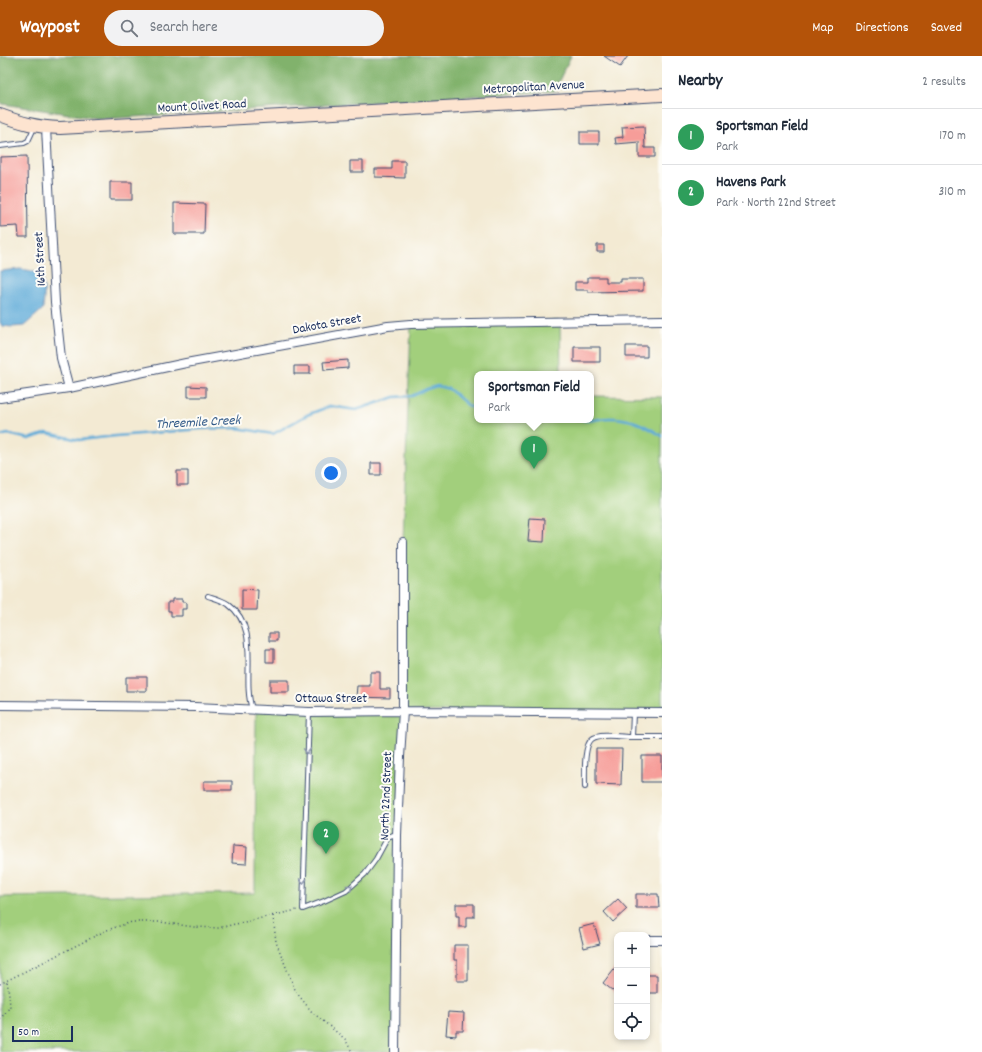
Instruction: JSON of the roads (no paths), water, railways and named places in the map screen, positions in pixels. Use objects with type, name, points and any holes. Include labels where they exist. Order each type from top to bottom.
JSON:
[{"type":"street","name":"Metropolitan Avenue","points":[[408,109],[662,95]]},
{"type":"street","name":"Mount Olivet Road","points":[[0,114],[24,124],[40,127],[60,128],[408,109]]},
{"type":"street","name":"16th Street","points":[[40,127],[61,358],[69,388]]},
{"type":"street","name":"Dakota Street","points":[[0,398],[69,388],[186,363],[388,326],[419,324],[662,320]]},
{"type":"street","name":"North 22nd Street","points":[[395,1052],[397,835],[403,711],[403,542]]},
{"type":"street","name":"Ottawa Street","points":[[0,705],[195,707],[309,712],[403,711],[662,713]]},
{"type":"street","points":[[650,940],[662,940]]},
{"type":"lane","points":[[0,146],[16,145],[28,141],[40,127]]},
{"type":"lane","points":[[208,596],[228,605],[236,613],[244,627],[248,644],[248,695],[252,709]]},
{"type":"lane","points":[[309,712],[303,909],[346,891],[366,874],[376,860],[388,837],[393,834],[397,835]]},
{"type":"lane","points":[[632,737],[633,712]]},
{"type":"lane","points":[[585,787],[586,747],[592,739],[599,736],[662,738]]},
{"type":"water","points":[[20,269],[34,272],[40,276],[44,290],[43,309],[24,326],[2,326],[0,322],[0,271]]},
{"type":"waterway","name":"Threemile Creek","points":[[0,436],[8,434],[29,439],[47,433],[79,440],[201,429],[237,428],[273,434],[307,415],[330,406],[356,410],[395,397],[412,396],[437,386],[449,389],[470,407],[474,407]]},
{"type":"waterway","name":"Threemile Creek","points":[[594,420],[608,418],[630,420],[643,425],[662,436]]},
{"type":"place","name":"Sportsman Field","points":[[534,469]]},
{"type":"place","name":"Havens Park","points":[[326,854]]}]
